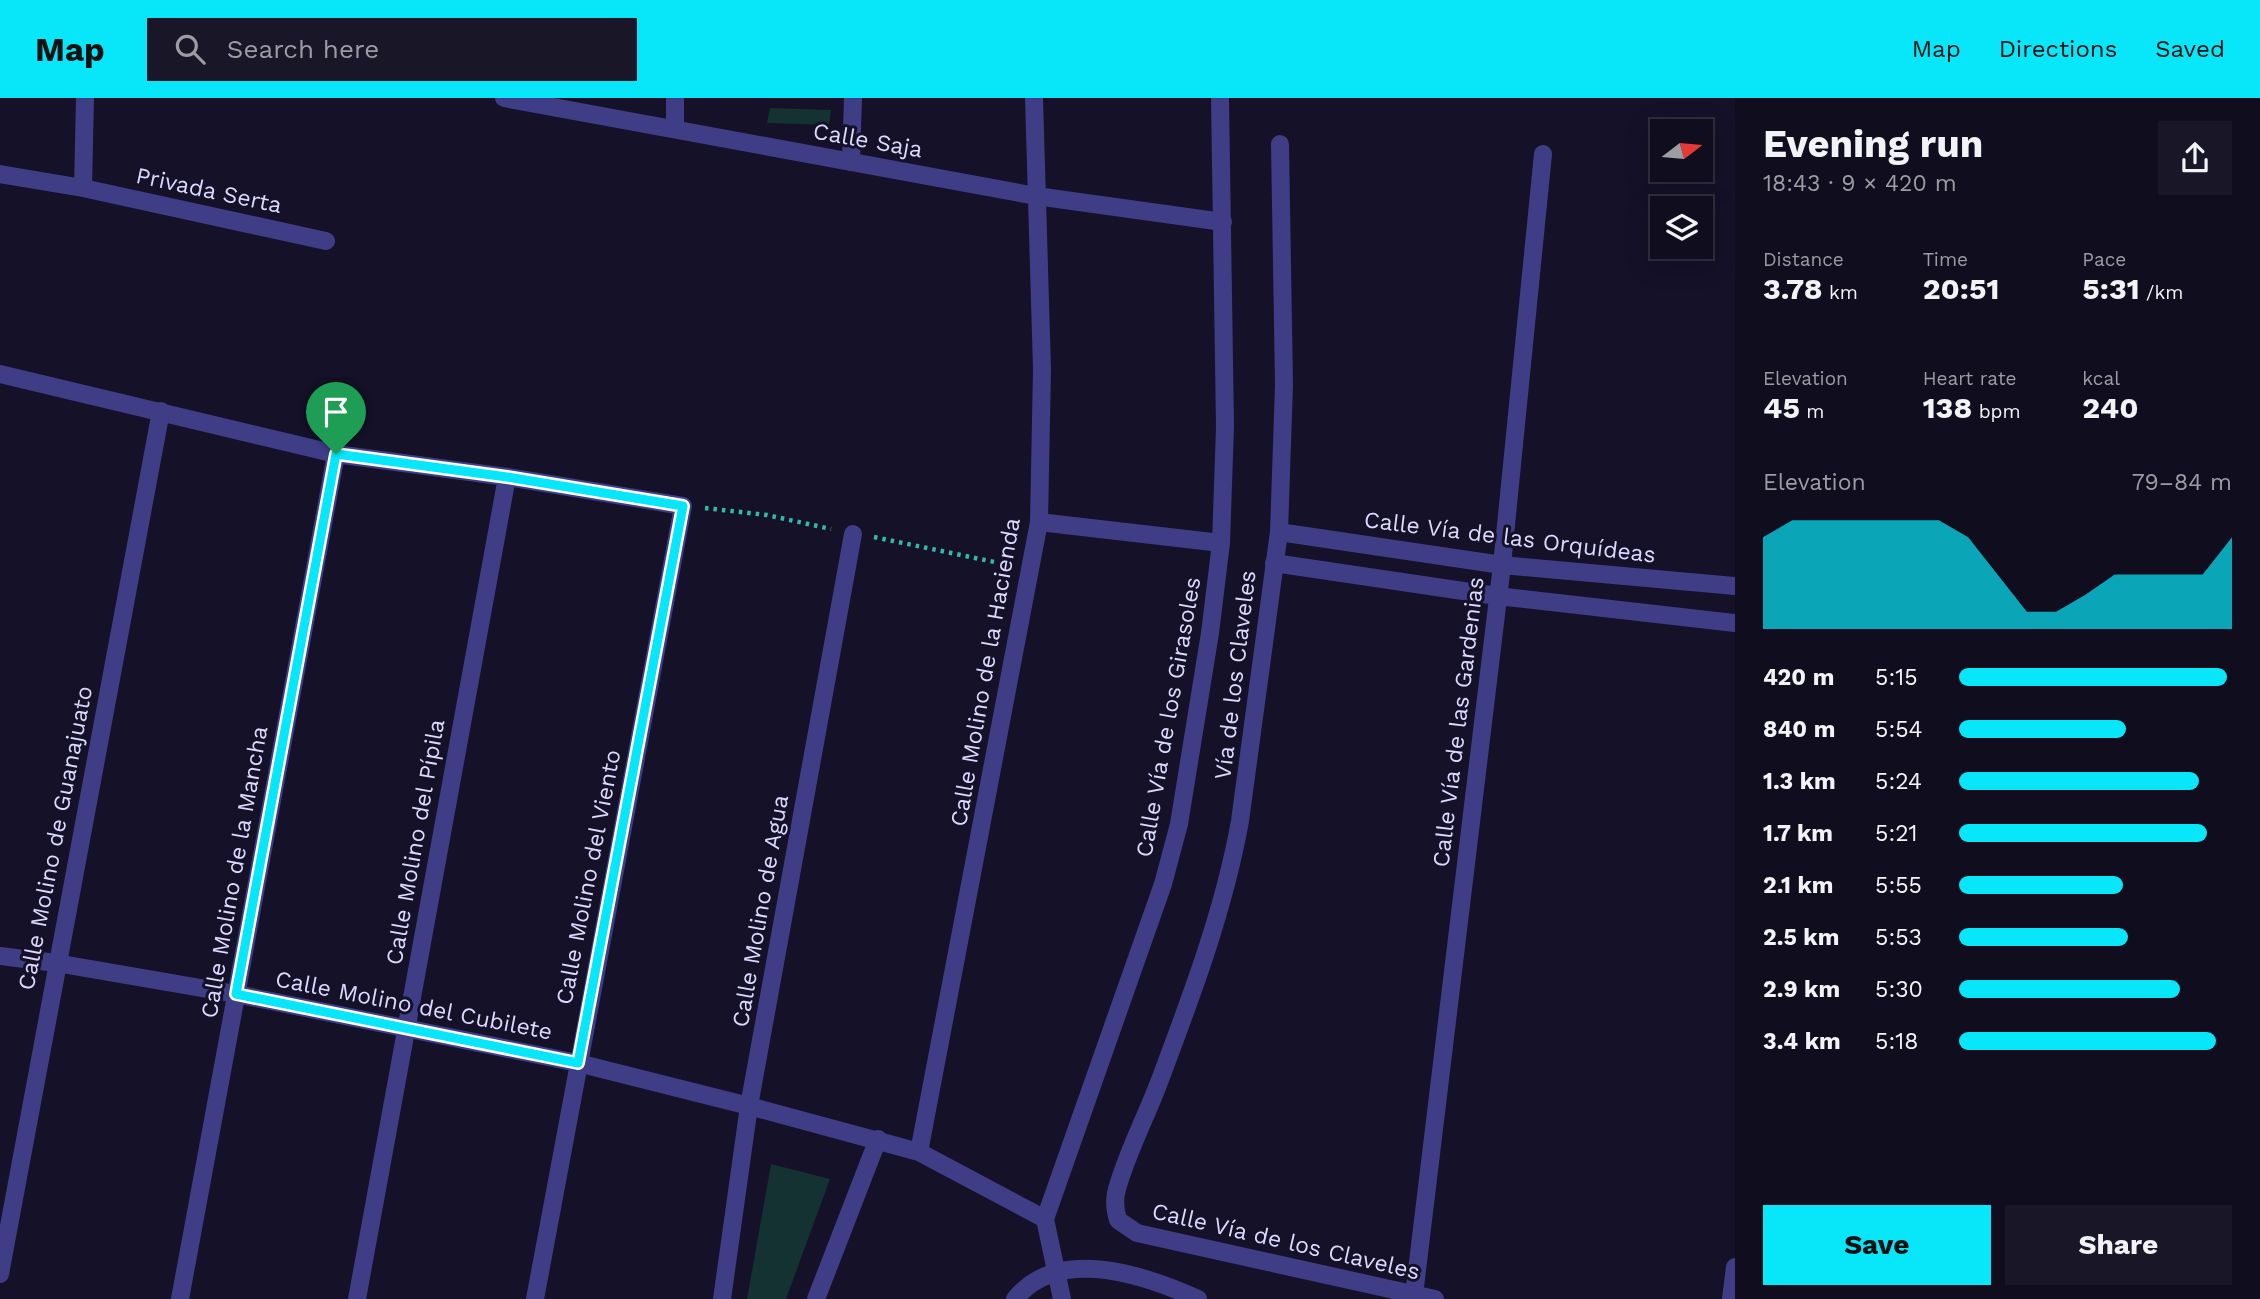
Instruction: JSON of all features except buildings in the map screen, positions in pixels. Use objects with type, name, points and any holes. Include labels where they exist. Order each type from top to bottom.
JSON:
[{"type":"street","points":[[83,188],[85,98]]},
{"type":"street","name":"Calle Saja","points":[[504,98],[1036,196],[1223,222]]},
{"type":"street","points":[[675,98],[675,130]]},
{"type":"street","points":[[851,162],[853,98]]},
{"type":"street","name":"Calle Molino de la Hacienda","points":[[919,1152],[1039,522],[1042,369],[1034,98]]},
{"type":"street","name":"Calle Vía de los Girasoles","points":[[1045,1219],[1141,951],[1176,836],[1210,633],[1221,543],[1225,427],[1220,98]]},
{"type":"street","name":"Vía de los Claveles","points":[[1116,1191],[1158,1084],[1233,864],[1279,532],[1283,386],[1280,144]]},
{"type":"street","name":"Calle Vía de las Gardenias","points":[[1414,1295],[1502,565],[1544,154]]},
{"type":"street","name":"Privada Serta","points":[[0,174],[83,188],[326,241]]},
{"type":"street","points":[[0,374],[336,454],[507,477]]},
{"type":"street","name":"Calle Molino de Guanajuato","points":[[0,1274],[161,411]]},
{"type":"street","name":"Calle Molino de la Mancha","points":[[180,1299],[336,454]]},
{"type":"street","name":"Calle Molino del Viento","points":[[507,477],[683,506],[535,1299]]},
{"type":"street","name":"Calle Molino del Pípila","points":[[357,1299],[507,477]]},
{"type":"street","points":[[1039,522],[1221,543]]},
{"type":"street","name":"Calle Vía de las Orquídeas","points":[[1279,532],[1502,565],[1735,586]]},
{"type":"street","name":"Calle Molino de Agua","points":[[722,1299],[749,1106],[853,534]]},
{"type":"street","points":[[1275,563],[1497,596],[1735,623]]},
{"type":"street","name":"Calle Molino del Cubilete","points":[[0,956],[236,994],[405,1031],[578,1063],[749,1106],[919,1152],[1045,1219]]},
{"type":"street","points":[[816,1299],[878,1139]]},
{"type":"street","name":"Calle Vía de los Claveles","points":[[1116,1191],[1118,1220],[1137,1233],[1435,1299]]},
{"type":"street","points":[[1045,1219],[1062,1299]]},
{"type":"street","points":[[1731,1299],[1735,1267]]},
{"type":"street","points":[[1015,1299],[1037,1278],[1057,1270],[1083,1269],[1128,1275],[1198,1299]]},
{"type":"green space","points":[[770,108],[831,110],[829,125],[767,123]]},
{"type":"green space","points":[[771,1164],[830,1179],[786,1299],[747,1299]]},
{"type":"route","points":[[336,454],[507,477],[683,506],[578,1063],[405,1031],[236,994],[336,454]]}]
